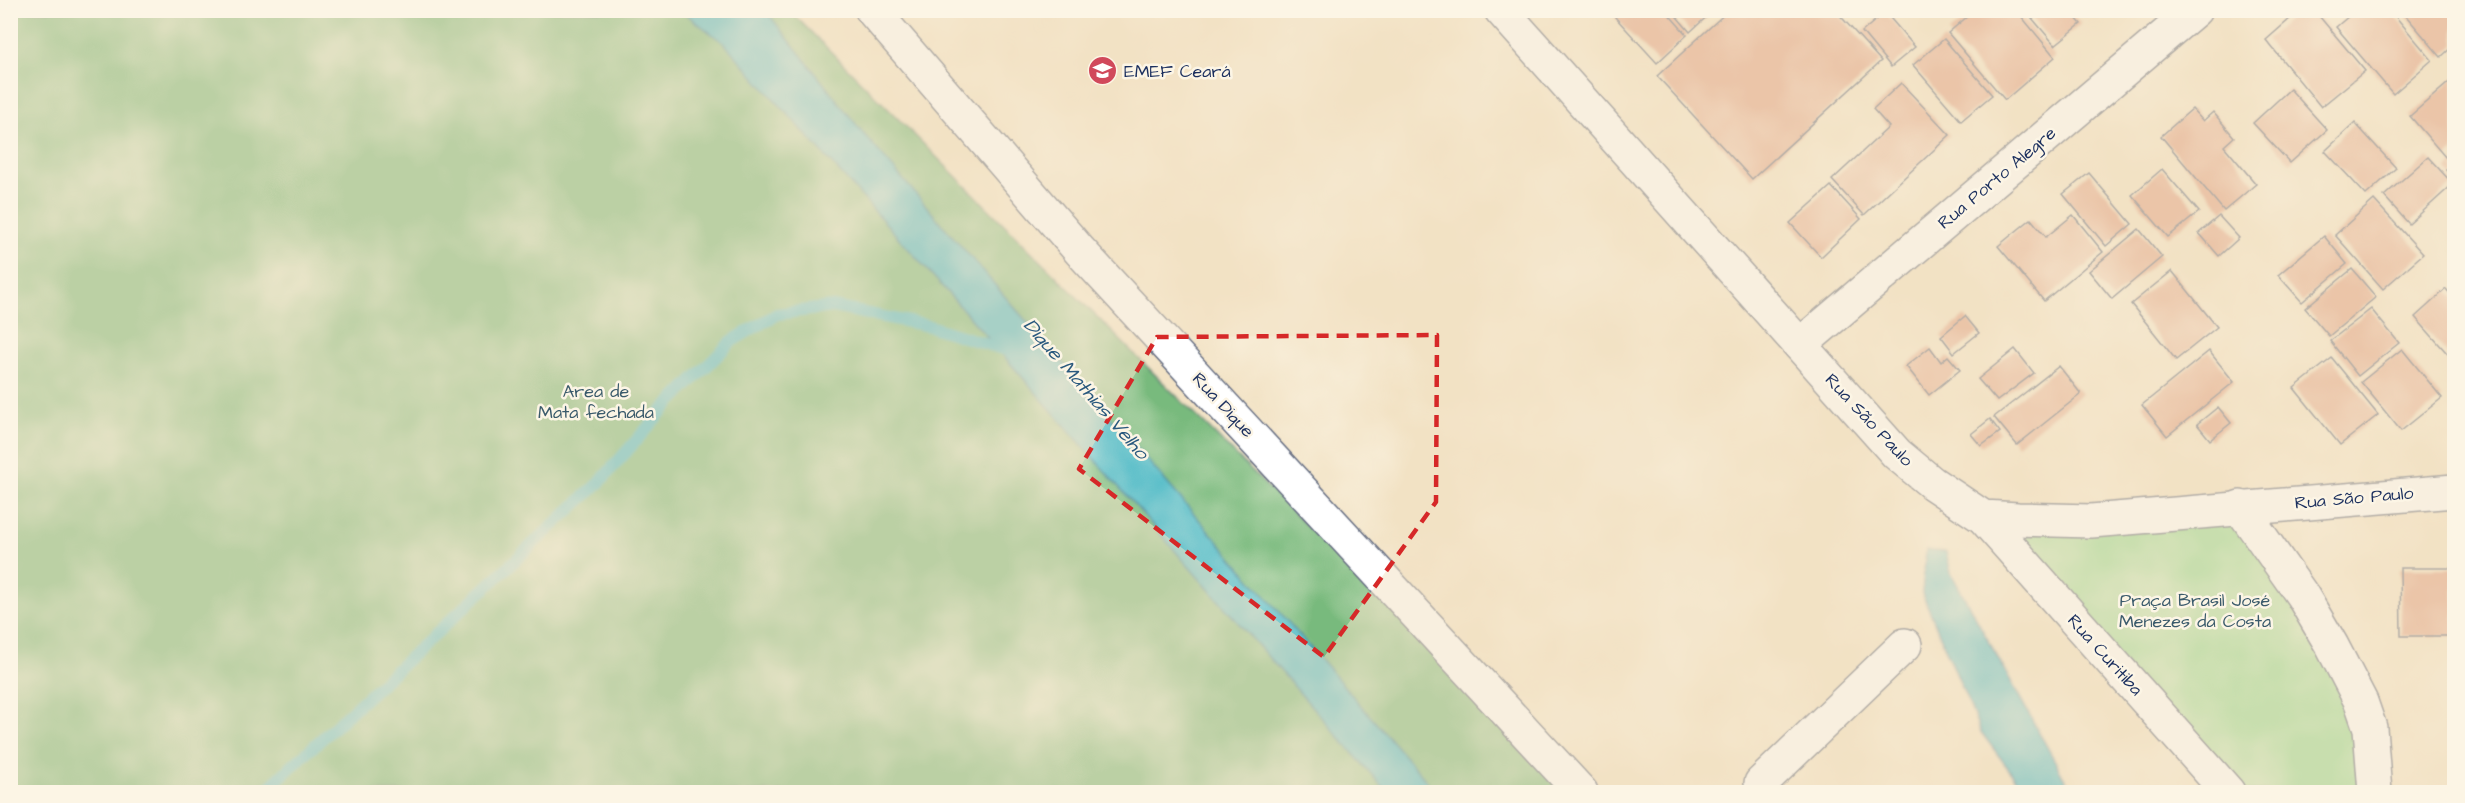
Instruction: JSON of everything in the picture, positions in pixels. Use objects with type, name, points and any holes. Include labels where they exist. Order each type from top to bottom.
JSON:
[{"type":"street","name":"Rua Dique","points":[[872,10],[1080,251],[1581,792]]},
{"type":"street","name":"Rua São Paulo","points":[[1501,10],[1897,454],[1932,483],[1983,517],[2091,521],[2446,485]]},
{"type":"street","name":"Rua Porto Alegre","points":[[1800,345],[2194,10]]},
{"type":"street","points":[[2240,507],[2302,595],[2361,702],[2370,728],[2375,792]]},
{"type":"street","name":"Rua Curitiba","points":[[1983,517],[2228,792]]},
{"type":"street","points":[[1761,783],[1905,645]]},
{"type":"highlighted area","points":[[1437,335],[1436,502],[1324,657],[1079,469],[1157,337]]},
{"type":"green space","name":"Area de Mata fechada","points":[[10,11],[790,11],[1574,792],[11,792]]},
{"type":"green space","name":"Praça Brasil José Menezes da Costa","points":[[2237,515],[2353,703],[2368,792],[2238,792],[2003,529]]},
{"type":"water","name":"Dique Mathias Velho","points":[[682,11],[766,11],[867,138],[1436,792],[1387,792],[966,313],[725,44]]},
{"type":"water","points":[[1926,550],[1946,552],[1951,573],[2066,781],[2079,792],[2026,792],[1981,732],[1922,593]]},
{"type":"building","points":[[1622,10],[1665,10],[1687,35],[1657,63],[1615,17]]},
{"type":"building","points":[[1671,10],[1714,10],[1690,32]]},
{"type":"building","points":[[1729,10],[1835,10],[1881,61],[1752,179],[1657,76]]},
{"type":"building","points":[[1975,10],[2016,10],[2055,57],[2005,100],[1948,33]]},
{"type":"building","points":[[2025,10],[2069,10],[2081,24],[2055,45]]},
{"type":"building","points":[[2300,10],[2314,10],[2365,71],[2321,107],[2266,40]]},
{"type":"building","points":[[2356,10],[2390,10],[2432,60],[2393,94],[2336,27]]},
{"type":"building","points":[[2401,10],[2454,10],[2454,45],[2441,57]]},
{"type":"building","points":[[1885,12],[1915,47],[1891,67],[1862,32]]},
{"type":"building","points":[[1944,39],[1992,95],[1961,121],[1913,65]]},
{"type":"building","points":[[2454,78],[2454,151],[2446,158],[2410,116]]},
{"type":"building","points":[[1901,83],[1950,135],[1864,215],[1832,180],[1889,127],[1873,109]]},
{"type":"building","points":[[2290,89],[2327,130],[2290,163],[2253,123]]},
{"type":"building","points":[[2192,109],[2203,121],[2213,112],[2234,137],[2224,146],[2256,184],[2224,211],[2161,136]]},
{"type":"building","points":[[2355,123],[2396,168],[2366,195],[2325,151]]},
{"type":"building","points":[[2428,157],[2453,184],[2409,224],[2384,196]]},
{"type":"building","points":[[2454,162],[2454,180],[2446,170]]},
{"type":"building","points":[[2162,169],[2199,212],[2168,237],[2132,195]]},
{"type":"building","points":[[2089,173],[2132,224],[2106,246],[2063,194]]},
{"type":"building","points":[[1831,186],[1861,219],[1821,257],[1790,223]]},
{"type":"building","points":[[2374,200],[2423,254],[2383,289],[2335,235]]},
{"type":"building","points":[[2073,215],[2103,252],[2044,301],[1998,246],[2031,219],[2046,237]]},
{"type":"building","points":[[2219,216],[2239,238],[2219,256],[2199,233]]},
{"type":"building","points":[[2139,229],[2162,257],[2112,299],[2089,271]]},
{"type":"building","points":[[2324,236],[2347,264],[2302,302],[2278,275]]},
{"type":"building","points":[[2352,269],[2376,297],[2329,336],[2305,308]]},
{"type":"building","points":[[2172,271],[2217,327],[2176,360],[2131,304]]},
{"type":"building","points":[[2446,289],[2454,298],[2454,361],[2415,317]]},
{"type":"building","points":[[2371,309],[2399,343],[2358,376],[2330,341]]},
{"type":"building","points":[[1965,316],[1979,333],[1954,353],[1941,336]]},
{"type":"building","points":[[1930,347],[1941,362],[1948,356],[1960,370],[1929,395],[1906,366]]},
{"type":"building","points":[[2015,349],[2034,373],[1997,401],[1978,379]]},
{"type":"building","points":[[2402,349],[2442,398],[2401,431],[2361,382]]},
{"type":"building","points":[[2209,351],[2234,382],[2167,436],[2142,405]]},
{"type":"building","points":[[2332,358],[2378,415],[2340,445],[2294,388]]},
{"type":"building","points":[[2059,366],[2081,394],[2017,445],[1994,417]]},
{"type":"building","points":[[2218,407],[2231,423],[2210,440],[2197,424]]},
{"type":"building","points":[[1990,419],[2000,432],[1981,446],[1971,434]]},
{"type":"building","points":[[2400,568],[2454,568],[2454,636],[2401,636]]},
{"type":"waterway","points":[[264,792],[598,484],[663,410],[732,341],[777,314],[833,307],[929,326],[1009,351]]},
{"type":"place","name":"EMEF Ceará","points":[[1103,71]]}]
